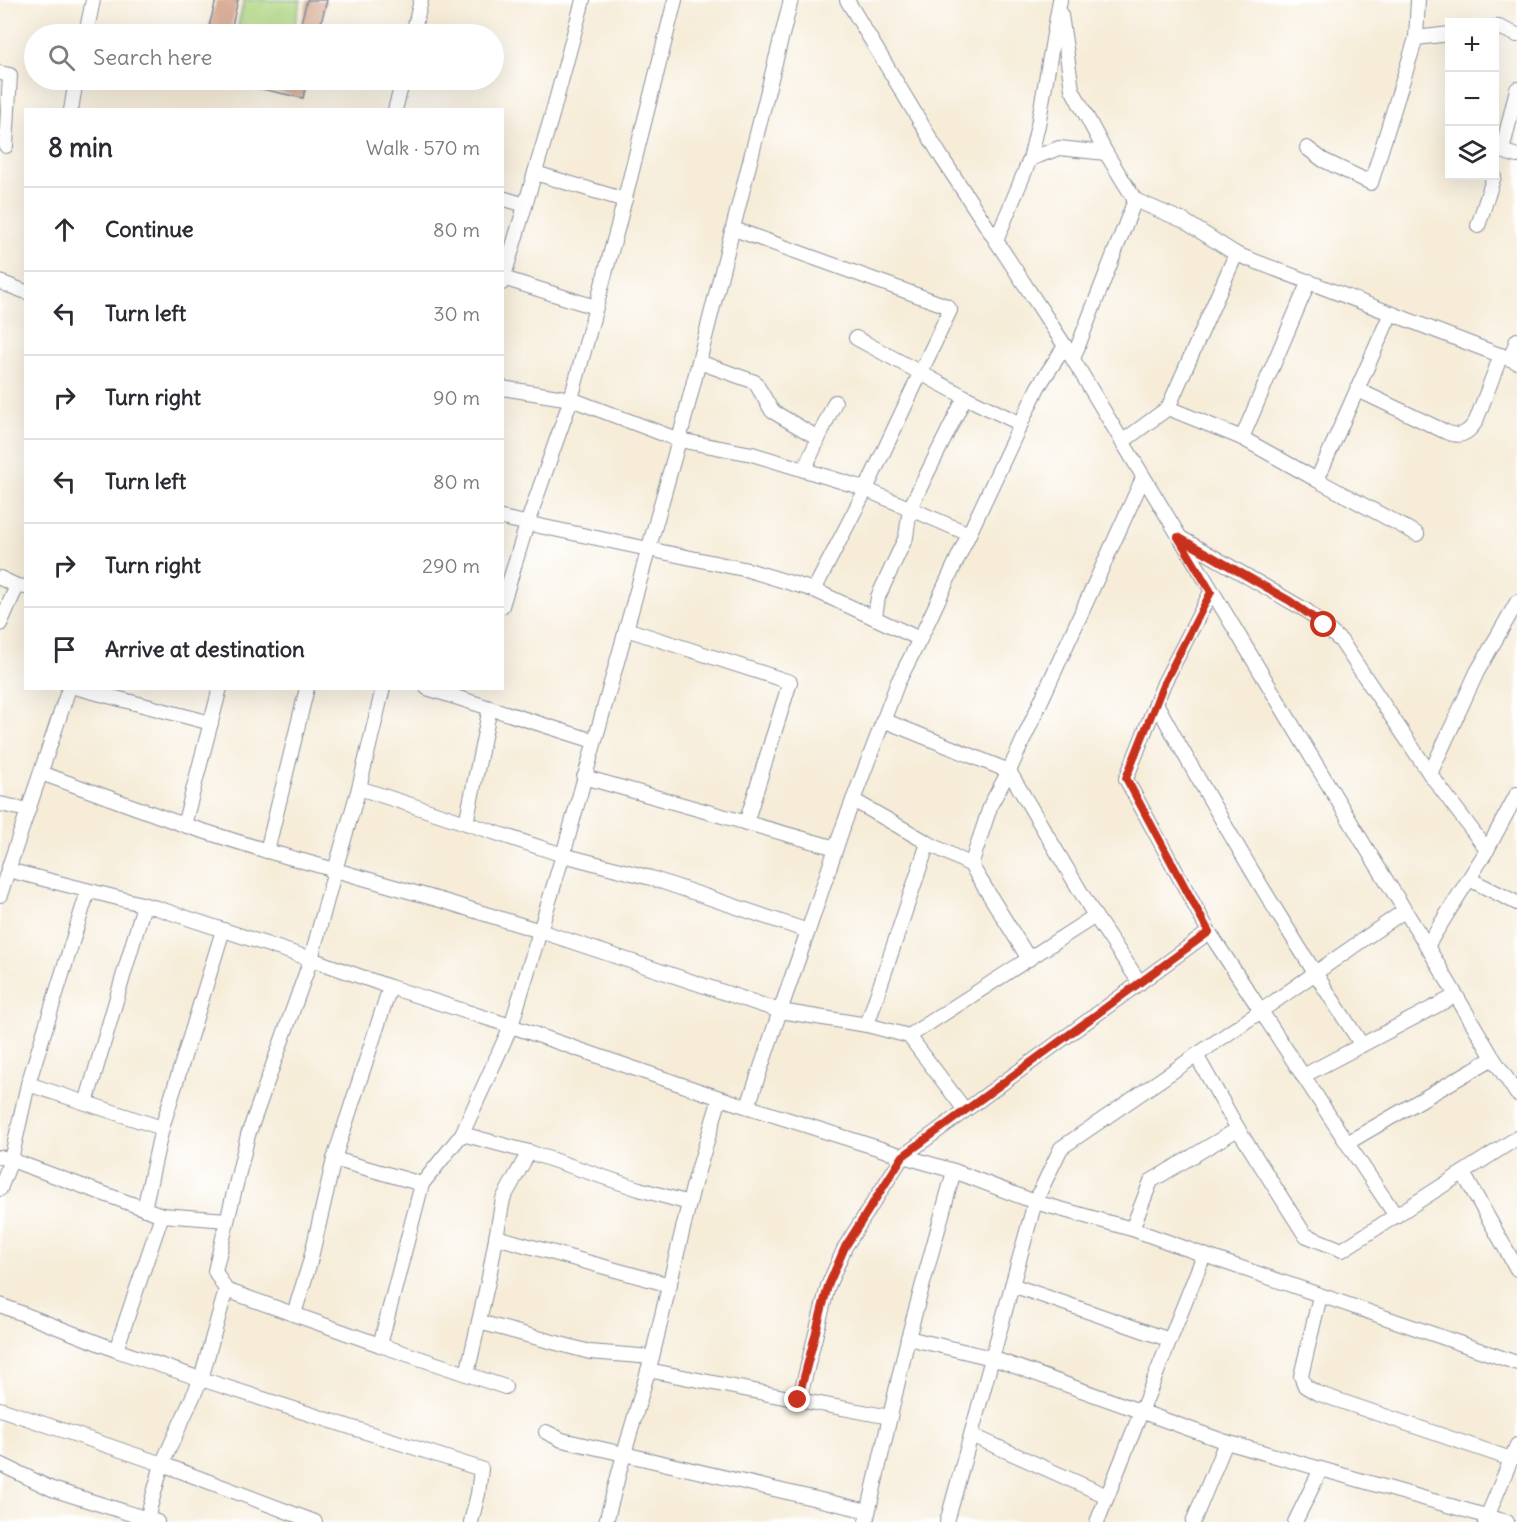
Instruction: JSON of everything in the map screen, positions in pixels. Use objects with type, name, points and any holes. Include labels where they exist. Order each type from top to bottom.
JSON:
[{"type":"street","points":[[88,24],[93,0]]},
{"type":"street","points":[[415,24],[421,0]]},
{"type":"street","points":[[504,277],[583,0]]},
{"type":"street","points":[[504,599],[527,524],[571,399],[625,200],[675,0]]},
{"type":"street","points":[[380,1345],[422,1184],[462,1134],[511,1026],[563,855],[679,440],[791,0]]},
{"type":"street","points":[[847,0],[942,158],[1073,359],[1211,592],[1427,946],[1492,1058],[1517,1094]]},
{"type":"street","points":[[1307,148],[1323,160],[1371,183],[1416,38],[1418,0]]},
{"type":"street","points":[[996,241],[1030,159],[1059,2]]},
{"type":"street","points":[[1059,2],[1072,89],[1106,153],[1135,200],[1184,221],[1236,254],[1509,359]]},
{"type":"street","points":[[1499,27],[1517,36]]},
{"type":"street","points":[[1416,38],[1445,34]]},
{"type":"street","points":[[0,73],[10,75],[6,146]]},
{"type":"street","points":[[1499,160],[1517,89]]},
{"type":"street","points":[[70,108],[74,90]]},
{"type":"street","points":[[396,108],[400,90]]},
{"type":"street","points":[[1030,159],[1059,148],[1106,153]]},
{"type":"street","points":[[1502,151],[1517,156]]},
{"type":"street","points":[[535,173],[625,200]]},
{"type":"street","points":[[1478,226],[1492,180]]},
{"type":"street","points":[[504,199],[525,205]]},
{"type":"street","points":[[1073,359],[1135,200]]},
{"type":"street","points":[[734,229],[946,306],[950,310],[866,489],[814,590]]},
{"type":"street","points":[[1122,442],[1168,408],[1236,254]]},
{"type":"street","points":[[504,280],[595,308]]},
{"type":"street","points":[[1242,438],[1309,281]]},
{"type":"street","points":[[0,282],[24,291]]},
{"type":"street","points":[[1317,480],[1391,313]]},
{"type":"street","points":[[856,338],[965,398],[1021,424]]},
{"type":"street","points":[[1358,390],[1446,432],[1463,435],[1470,431],[1476,421],[1517,340]]},
{"type":"street","points":[[748,1106],[836,848],[898,682],[1038,387],[1065,346]]},
{"type":"street","points":[[699,362],[755,382],[772,411],[818,438]]},
{"type":"street","points":[[504,388],[571,399],[679,440],[752,454],[866,489],[969,534]]},
{"type":"street","points":[[875,617],[878,597],[906,537],[910,508],[965,398]]},
{"type":"street","points":[[804,470],[835,402]]},
{"type":"street","points":[[1168,408],[1242,438],[1417,534]]},
{"type":"street","points":[[971,865],[991,804],[1009,771],[1143,478]]},
{"type":"street","points":[[504,518],[748,570],[814,590],[920,639]]},
{"type":"street","points":[[1178,537],[1290,601],[1324,625],[1341,641],[1430,774],[1487,850]]},
{"type":"street","points":[[0,624],[11,583]]},
{"type":"street","points":[[1211,592],[1164,683],[1126,778],[1209,932],[1396,1216]]},
{"type":"street","points":[[1430,774],[1477,672],[1517,602]]},
{"type":"street","points":[[626,629],[790,682],[746,823]]},
{"type":"street","points":[[0,895],[68,690]]},
{"type":"street","points":[[86,690],[211,723]]},
{"type":"street","points":[[184,825],[219,690]]},
{"type":"street","points":[[267,851],[307,690]]},
{"type":"street","points":[[383,690],[359,788],[311,959],[248,1135],[214,1270],[225,1290],[505,1387]]},
{"type":"street","points":[[433,690],[594,741]]},
{"type":"street","points":[[473,703],[476,690]]},
{"type":"street","points":[[1156,703],[1199,782],[1282,922],[1362,1045]]},
{"type":"street","points":[[466,823],[490,708]]},
{"type":"street","points":[[883,720],[1009,771],[1095,916],[1140,983]]},
{"type":"street","points":[[40,773],[184,825],[540,931],[780,1011],[867,1025],[909,1036],[965,1110]]},
{"type":"street","points":[[584,777],[836,848]]},
{"type":"street","points":[[359,788],[563,855],[651,878],[808,932]]},
{"type":"street","points":[[1427,946],[1487,850],[1517,794]]},
{"type":"street","points":[[853,800],[971,865],[1029,958]]},
{"type":"street","points":[[0,804],[28,810]]},
{"type":"street","points":[[867,1025],[928,843]]},
{"type":"street","points":[[8,870],[144,905],[223,930],[720,1098],[954,1171],[1035,1202],[1132,1229],[1517,1363]]},
{"type":"street","points":[[1469,879],[1517,903]]},
{"type":"street","points":[[0,1189],[5,1158],[88,891]]},
{"type":"street","points":[[86,1103],[144,905]]},
{"type":"street","points":[[947,1522],[1035,1202],[1061,1148],[1404,911]]},
{"type":"street","points":[[909,1036],[1095,916]]},
{"type":"street","points":[[144,1209],[162,1128],[223,930]]},
{"type":"street","points":[[798,1400],[828,1286],[845,1247],[903,1156],[1209,932]]},
{"type":"street","points":[[294,1314],[310,1262],[334,1159],[390,987]]},
{"type":"street","points":[[1303,1076],[1455,996]]},
{"type":"street","points":[[1196,1055],[1238,1129],[1305,1235],[1342,1250],[1517,1138]]},
{"type":"street","points":[[1347,1143],[1492,1058]]},
{"type":"street","points":[[28,1084],[162,1128]]},
{"type":"street","points":[[606,1522],[650,1363],[689,1203],[720,1098]]},
{"type":"street","points":[[1132,1229],[1152,1181],[1238,1129]]},
{"type":"street","points":[[462,1134],[530,1152],[639,1190],[689,1203]]},
{"type":"street","points":[[467,1374],[503,1199],[530,1152]]},
{"type":"street","points":[[5,1158],[162,1215],[227,1220]]},
{"type":"street","points":[[334,1159],[422,1184]]},
{"type":"street","points":[[546,1432],[562,1440],[867,1517],[908,1338],[954,1171]]},
{"type":"street","points":[[1463,1173],[1517,1269]]},
{"type":"street","points":[[116,1350],[162,1215]]},
{"type":"street","points":[[496,1237],[670,1285]]},
{"type":"street","points":[[1097,1522],[1204,1255]]},
{"type":"street","points":[[1012,1286],[1170,1340]]},
{"type":"street","points":[[0,1464],[52,1489],[150,1521],[162,1464],[201,1379],[225,1290]]},
{"type":"street","points":[[1320,1296],[1301,1376],[1305,1386],[1317,1393],[1511,1459]]},
{"type":"street","points":[[0,1305],[116,1350],[201,1379],[481,1469],[471,1522]]},
{"type":"street","points":[[479,1322],[590,1352],[650,1363],[798,1400],[890,1417]]},
{"type":"street","points":[[908,1338],[992,1358],[1226,1442],[1487,1519],[1507,1522]]},
{"type":"street","points":[[0,1409],[162,1464],[315,1522]]},
{"type":"street","points":[[971,1435],[1107,1496]]},
{"type":"street","points":[[1193,1522],[1226,1442]]},
{"type":"street","points":[[1487,1519],[1517,1445]]},
{"type":"street","points":[[1295,1522],[1321,1469]]},
{"type":"green space","points":[[244,0],[301,0],[295,24],[238,24]]},
{"type":"building","points":[[216,0],[238,0],[232,24],[210,24]]},
{"type":"building","points":[[307,0],[327,0],[321,24],[301,24]]},
{"type":"building","points":[[267,90],[305,90],[303,98]]},
{"type":"route","points":[[798,1400],[828,1286],[845,1247],[903,1156],[1209,932],[1126,778],[1164,683],[1211,592],[1178,537],[1290,601],[1324,625]]}]
